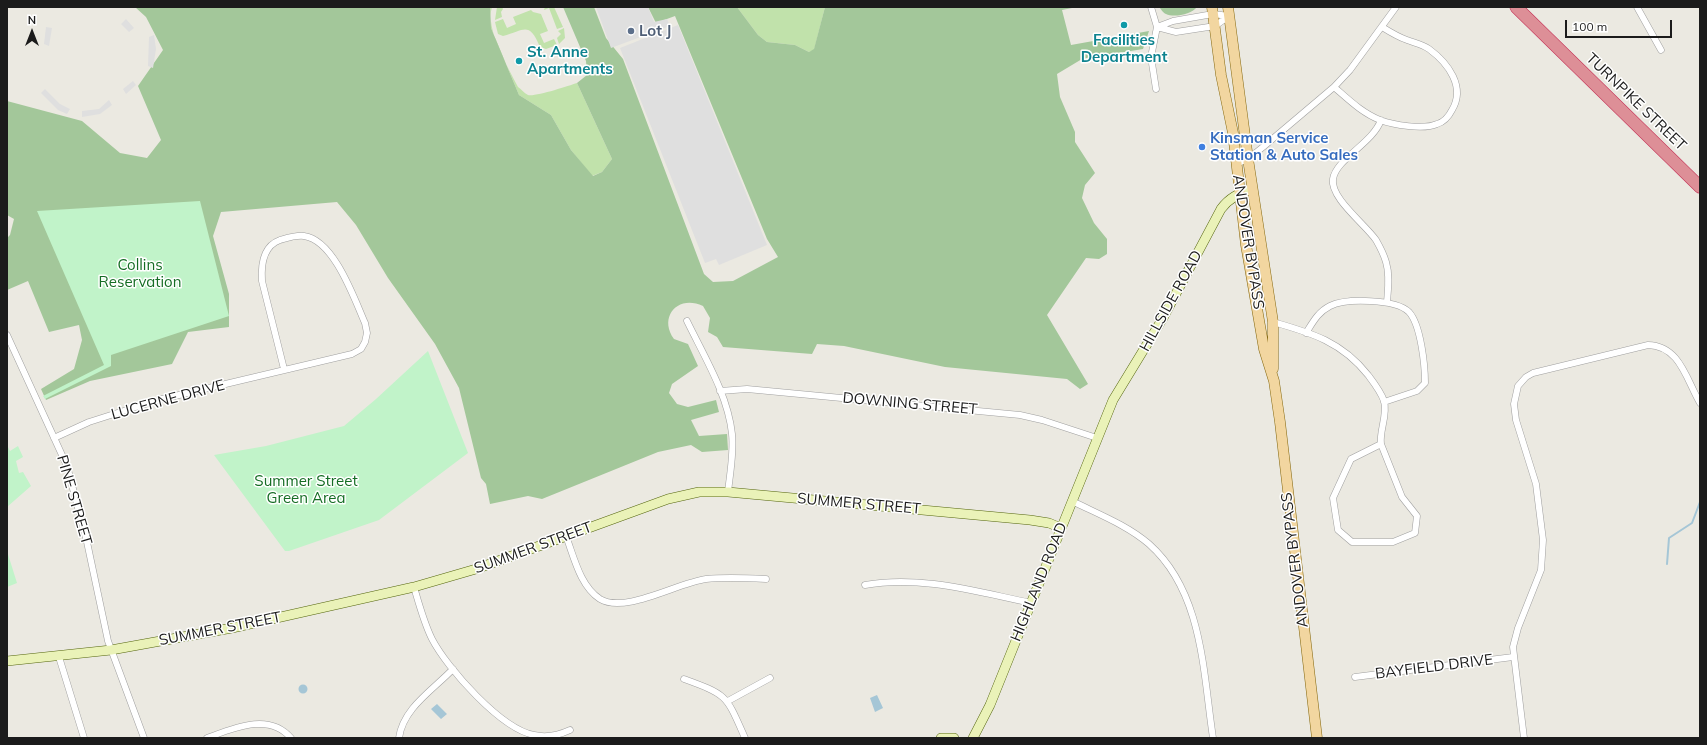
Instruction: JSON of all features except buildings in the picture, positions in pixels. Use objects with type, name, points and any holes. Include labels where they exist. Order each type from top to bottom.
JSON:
[{"type":"highway","name":"TURNPIKE STREET","points":[[1516,7],[1700,187]]},
{"type":"main road","name":"ANDOVER BYPASS","points":[[1213,11],[1239,193],[1264,349],[1274,381]]},
{"type":"main road","name":"ANDOVER BYPASS","points":[[1229,12],[1252,189],[1273,322],[1274,381],[1317,738]]},
{"type":"street","points":[[1151,7],[1157,27],[1151,57],[1156,89]]},
{"type":"street","points":[[1236,164],[1248,160],[1334,87],[1350,70],[1396,7]]},
{"type":"street","points":[[1637,7],[1661,50]]},
{"type":"street","points":[[1157,27],[1173,21],[1213,11],[1229,12]]},
{"type":"street","points":[[1157,27],[1176,32],[1215,26],[1229,12]]},
{"type":"street","points":[[1334,87],[1362,111],[1381,120],[1416,126],[1436,125],[1445,120],[1451,112],[1458,96],[1456,79],[1438,57],[1417,42],[1406,40],[1382,27]]},
{"type":"street","points":[[1381,120],[1375,133],[1340,167],[1333,178],[1333,187],[1341,200],[1376,241],[1383,254],[1388,272],[1387,302]]},
{"type":"street","name":"HILLSIDE ROAD","points":[[1102,426],[1113,400],[1163,318],[1221,209],[1226,202],[1239,193],[1252,189]]},
{"type":"street","name":"LUCERNE DRIVE","points":[[54,438],[89,422],[158,400],[352,354],[361,349],[365,342],[367,333],[365,323],[330,254],[315,240],[304,236],[294,236],[273,242],[267,250],[261,269],[262,282],[284,369]]},
{"type":"street","points":[[1306,333],[1315,318],[1322,311],[1336,303],[1387,302],[1401,306],[1409,312],[1415,321],[1425,373],[1425,383],[1417,391],[1384,402]]},
{"type":"street","points":[[687,321],[720,391],[728,414],[732,434],[732,458],[728,492]]},
{"type":"street","points":[[1273,322],[1306,333],[1347,352],[1372,379],[1384,402],[1381,444],[1402,497],[1418,516],[1415,533],[1393,542],[1352,542],[1338,530],[1334,498],[1351,459],[1381,444]]},
{"type":"street","name":"PINE STREET","points":[[7,335],[67,466],[87,542],[104,629],[144,738]]},
{"type":"street","points":[[1524,738],[1513,657],[1515,636],[1541,570],[1543,545],[1536,484],[1514,412],[1515,394],[1521,381],[1533,373],[1648,345],[1658,345],[1667,349],[1679,362],[1700,403]]},
{"type":"street","name":"DOWNING STREET","points":[[720,391],[747,389],[1020,415],[1042,420],[1097,438]]},
{"type":"street","name":"HIGHLAND ROAD","points":[[973,738],[984,718],[1032,603],[1102,426]]},
{"type":"street","name":"SUMMER STREET","points":[[7,661],[59,657],[111,650],[232,628],[414,587],[476,569],[680,495],[705,492],[728,492],[1030,520],[1049,523],[1061,528]]},
{"type":"street","points":[[1072,501],[1117,523],[1144,540],[1161,557],[1174,575],[1190,605],[1196,628],[1213,738]]},
{"type":"street","points":[[566,536],[586,584],[594,594],[614,604],[638,600],[691,582],[706,579],[766,579]]},
{"type":"street","points":[[865,585],[885,582],[925,583],[1032,603]]},
{"type":"street","points":[[414,587],[432,640],[453,669],[496,713],[514,727],[534,735],[550,736],[570,730]]},
{"type":"street","points":[[59,657],[84,738]]},
{"type":"street","name":"BAYFIELD DRIVE","points":[[1355,677],[1513,657]]},
{"type":"street","points":[[399,738],[401,728],[410,712],[453,669]]},
{"type":"street","points":[[728,701],[770,678]]},
{"type":"street","points":[[684,679],[711,689],[728,701],[745,738]]},
{"type":"street","points":[[207,738],[235,728],[256,724],[276,726],[282,729],[291,738]]},
{"type":"street","points":[[941,738],[954,738]]},
{"type":"green space","points":[[135,7],[490,7],[491,28],[519,95],[551,115],[571,150],[593,176],[602,172],[612,159],[577,83],[587,75],[586,61],[563,7],[594,7],[606,38],[623,59],[704,274],[713,282],[733,281],[778,257],[767,239],[675,16],[656,23],[648,7],[737,7],[758,35],[767,42],[795,45],[809,52],[814,49],[825,7],[1077,7],[1062,10],[1071,45],[1149,31],[1143,49],[1082,59],[1057,74],[1060,97],[1075,132],[1075,142],[1095,173],[1085,185],[1082,198],[1094,223],[1107,239],[1107,254],[1099,259],[1086,258],[1047,315],[1088,384],[1080,389],[1067,379],[945,367],[844,346],[817,344],[812,354],[723,347],[717,337],[708,332],[710,318],[703,306],[694,303],[686,303],[679,305],[673,310],[668,323],[674,339],[688,344],[698,366],[672,384],[669,393],[677,404],[688,407],[716,400],[719,412],[691,420],[699,436],[727,434],[728,450],[702,452],[691,445],[658,452],[542,499],[528,496],[490,504],[486,484],[481,478],[459,388],[435,344],[388,278],[356,225],[337,202],[221,212],[213,236],[229,294],[229,327],[188,332],[172,364],[90,381],[46,400],[41,389],[74,369],[82,340],[79,325],[49,332],[28,281],[7,290],[7,238],[10,235],[14,219],[7,215],[7,101],[82,121],[120,153],[147,158],[161,140],[138,86],[163,50],[146,17]]},
{"type":"green space","points":[[490,7],[492,7],[491,16],[494,36],[491,28]]},
{"type":"green space","points":[[497,7],[502,7],[503,9],[501,12],[502,17],[495,20]]},
{"type":"green space","points":[[545,7],[554,7],[563,27],[557,29],[549,8],[544,10]]},
{"type":"green space","points":[[737,7],[825,7],[814,50],[809,52],[795,45],[767,42],[758,35]]},
{"type":"green space","points":[[1159,7],[1197,7],[1191,12],[1174,16],[1163,12]]},
{"type":"green space","points":[[531,10],[541,14],[548,31],[540,34],[544,43],[554,39],[557,45],[546,49],[540,47],[533,33],[526,30],[521,30],[503,36],[498,34],[495,22],[503,19],[507,28],[516,24],[513,17]]},
{"type":"green space","points":[[564,28],[565,38],[559,44],[557,38],[561,34],[558,31]]},
{"type":"green space","points":[[505,62],[518,87],[528,95],[544,93],[577,83],[612,159],[602,172],[592,176],[571,150],[551,115],[519,95]]},
{"type":"green space","name":"Collins Reservation","points":[[200,201],[229,316],[111,355],[111,366],[45,399],[43,396],[104,365],[37,211]]},
{"type":"green space","name":"Summer Street Green Area","points":[[428,351],[468,453],[379,520],[289,551],[285,551],[214,455],[266,446],[344,426]]},
{"type":"green space","points":[[7,445],[10,451],[18,446],[23,457],[16,461],[19,473],[23,472],[31,486],[7,507]]},
{"type":"green space","points":[[7,551],[17,583],[7,587]]},
{"type":"shaded area","name":"Lot J","points":[[596,7],[648,7],[654,22],[667,19],[670,26],[611,48]]},
{"type":"shaded area","points":[[126,19],[134,28],[129,32],[121,24]]},
{"type":"shaded area","points":[[678,25],[767,245],[719,265],[716,259],[705,263],[620,48]]},
{"type":"shaded area","points":[[46,27],[52,28],[49,46],[44,44]]},
{"type":"shaded area","points":[[154,35],[156,49],[153,68],[148,66],[149,37]]},
{"type":"shaded area","points":[[133,81],[136,85],[126,94],[123,89]]},
{"type":"shaded area","points":[[45,89],[60,104],[70,109],[67,114],[58,110],[41,93]]},
{"type":"shaded area","points":[[109,100],[112,105],[100,114],[82,117],[82,111],[99,109]]},
{"type":"water","points":[[303,684],[308,689],[303,694],[298,689]]},
{"type":"water","points":[[877,695],[883,708],[875,712],[870,698]]},
{"type":"water","points":[[437,704],[447,714],[441,719],[431,709]]},
{"type":"waterway","points":[[1667,564],[1669,538],[1692,523],[1700,502]]},
{"type":"place","name":"Facilities Department","points":[[1124,25]]},
{"type":"place","name":"Lot J","points":[[631,31]]},
{"type":"place","name":"St. Anne Apartments","points":[[519,61]]},
{"type":"place","name":"Kinsman Service Station & Auto Sales","points":[[1202,147]]}]
